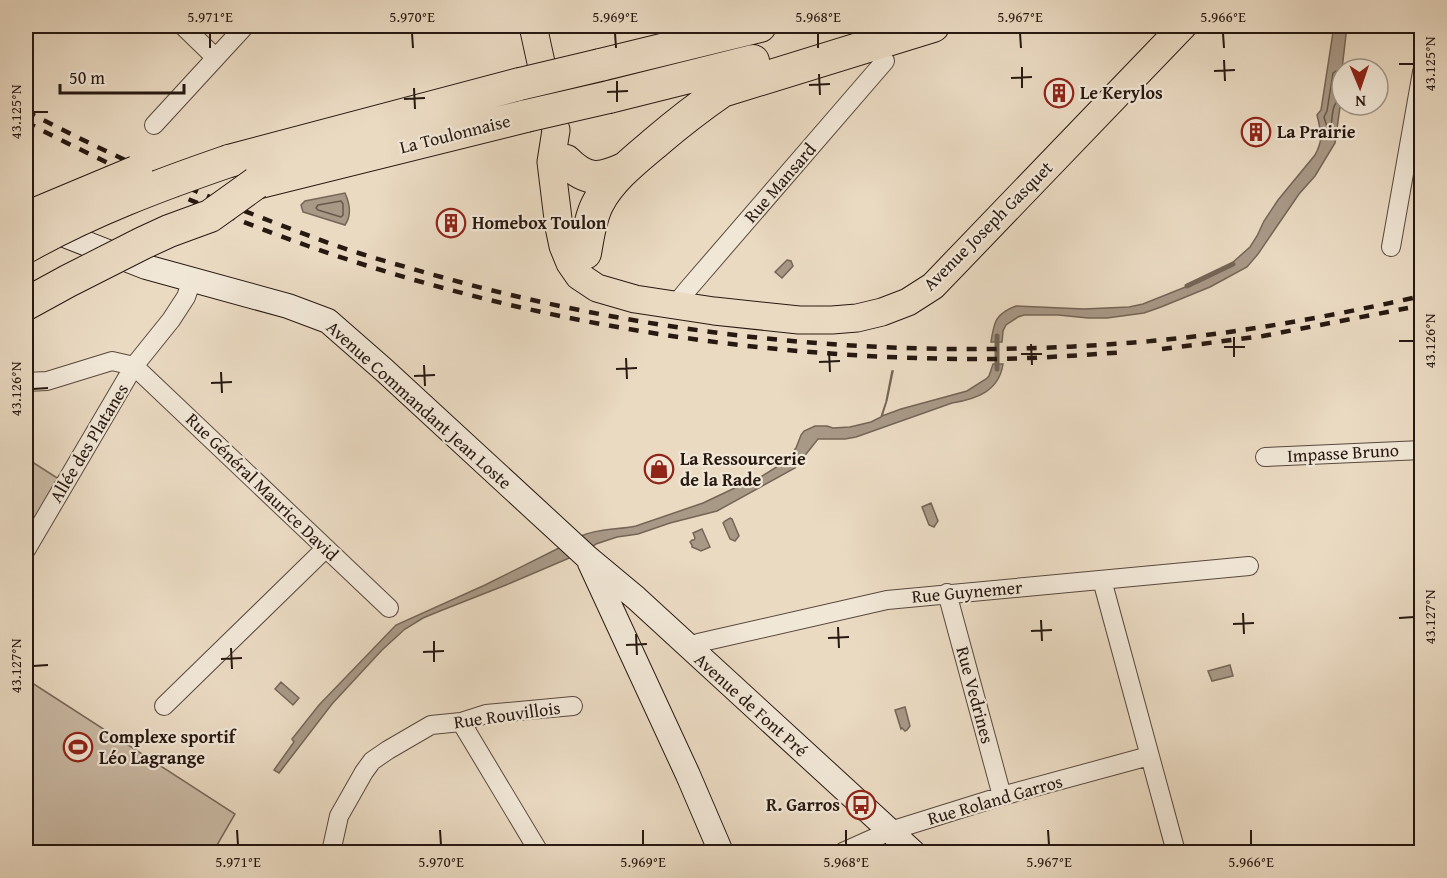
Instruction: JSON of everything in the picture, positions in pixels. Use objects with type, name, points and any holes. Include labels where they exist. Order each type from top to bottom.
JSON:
[{"type":"highway","name":"La Toulonnaise","points":[[26,247],[111,205],[167,182],[225,151],[468,97],[760,26]]},
{"type":"highway","name":"La Toulonnaise","points":[[26,284],[89,249],[153,218],[256,183],[899,26]]},
{"type":"highway","points":[[585,253],[598,203],[611,184],[626,168],[697,108],[722,91],[933,26]]},
{"type":"highway","points":[[26,218],[161,162],[225,151]]},
{"type":"highway","points":[[566,161],[574,169],[596,179],[626,168]]},
{"type":"highway","points":[[26,304],[143,243],[210,216],[256,183]]},
{"type":"main road","name":"Avenue Joseph Gasquet","points":[[533,26],[556,130],[566,161],[576,227],[585,253],[597,275],[635,299]]},
{"type":"main road","name":"Avenue Joseph Gasquet","points":[[556,130],[551,162],[563,246],[579,276],[597,288],[635,299],[789,319],[857,318],[908,302],[933,286],[1183,26]]},
{"type":"main road","name":"Avenue Commandant Jean Loste","points":[[26,218],[146,267],[288,306],[328,321],[588,558]]},
{"type":"main road","name":"Avenue de Font Pré","points":[[588,558],[636,598],[913,852]]},
{"type":"main road","points":[[588,558],[721,852]]},
{"type":"street","points":[[183,26],[215,57]]},
{"type":"street","points":[[154,124],[245,26]]},
{"type":"street","name":"Rue Mansard","points":[[675,305],[885,61]]},
{"type":"street","points":[[1391,247],[1422,72]]},
{"type":"street","name":"Allée des Platanes","points":[[26,550],[134,366],[171,320],[186,297],[192,280]]},
{"type":"street","points":[[26,382],[47,381],[112,361],[134,366]]},
{"type":"street","name":"Rue Général Maurice David","points":[[134,366],[389,608]]},
{"type":"street","name":"Impasse Bruno","points":[[1265,457],[1422,450]]},
{"type":"street","points":[[164,706],[326,548]]},
{"type":"street","name":"Rue Guynemer","points":[[691,650],[698,643],[887,600],[1249,566]]},
{"type":"street","points":[[1102,580],[1176,852]]},
{"type":"street","name":"Rue Vedrines","points":[[947,593],[1002,796]]},
{"type":"street","points":[[610,608],[613,599],[620,596],[636,598]]},
{"type":"street","name":"Rue Rouvillois","points":[[331,852],[339,816],[372,761],[388,750],[431,725],[461,722],[486,714],[573,706]]},
{"type":"street","points":[[461,722],[539,852]]},
{"type":"street","name":"Rue Roland Garros","points":[[843,852],[890,831],[1002,796],[1149,756]]},
{"type":"shaded area","points":[[26,458],[62,481],[30,533],[26,533]]},
{"type":"shaded area","name":"Complexe sportif Léo Lagrange","points":[[26,679],[235,814],[213,852],[26,852]]},
{"type":"water","points":[[1334,26],[1347,26],[1343,57],[1330,57],[1330,117],[1339,117],[1335,143],[1315,176],[1299,194],[1247,267],[1210,287],[1144,313],[1107,318],[1024,315],[1006,325],[1002,342],[991,342],[997,320],[1004,312],[1016,306],[1084,309],[1129,307],[1143,304],[1203,280],[1232,263],[1250,247],[1278,200],[1315,155],[1320,144],[1321,135],[1317,115],[1321,110]]},
{"type":"water","points":[[345,193],[350,209],[345,225],[303,212],[301,205],[305,201]]},
{"type":"water","points":[[787,260],[791,261],[793,266],[782,278],[775,272]]},
{"type":"water","points":[[993,364],[1003,364],[1001,373],[992,387],[978,396],[856,437],[818,439],[795,468],[717,511],[638,534],[617,537],[592,547],[581,536],[601,530],[636,526],[703,503],[754,481],[783,463],[796,448],[804,431],[815,426],[850,427],[881,417],[892,371],[887,400],[882,416],[967,391],[989,376]]},
{"type":"water","points":[[931,503],[938,521],[934,527],[929,525],[922,507]]},
{"type":"water","points":[[730,518],[739,536],[735,541],[730,539],[723,523]]},
{"type":"water","points":[[702,529],[710,547],[701,551],[692,547],[690,542],[695,538],[693,533]]},
{"type":"water","points":[[563,546],[574,556],[423,618],[405,629],[382,650],[332,704],[279,773],[274,770],[294,742],[292,739],[319,705],[396,625],[485,585]]},
{"type":"water","points":[[1230,665],[1233,676],[1212,681],[1208,671]]},
{"type":"water","points":[[281,682],[299,698],[293,705],[275,689]]},
{"type":"water","points":[[905,707],[910,726],[905,731],[901,729],[895,710]]},
{"type":"waterway","points":[[1187,286],[1233,264]]},
{"type":"waterway","points":[[997,336],[997,369]]},
{"type":"railway","points":[[26,111],[165,178],[273,222],[353,251],[515,296],[605,315],[695,330],[877,347],[968,349],[1060,347],[1151,341],[1253,329],[1422,296]]},
{"type":"railway","points":[[26,122],[165,189],[308,246],[477,297],[563,317],[737,345],[824,353],[912,358],[1000,359],[1126,352]]},
{"type":"railway","points":[[1162,349],[1263,336],[1408,308]]},
{"type":"place","name":"Le Kerylos","points":[[1059,93]]},
{"type":"place","name":"La Prairie","points":[[1256,132]]},
{"type":"place","name":"Homebox Toulon","points":[[451,223]]},
{"type":"place","name":"La Ressourcerie de la Rade","points":[[659,469]]},
{"type":"place","name":"Complexe sportif Léo Lagrange","points":[[78,747]]},
{"type":"place","name":"R. Garros","points":[[861,805]]}]
